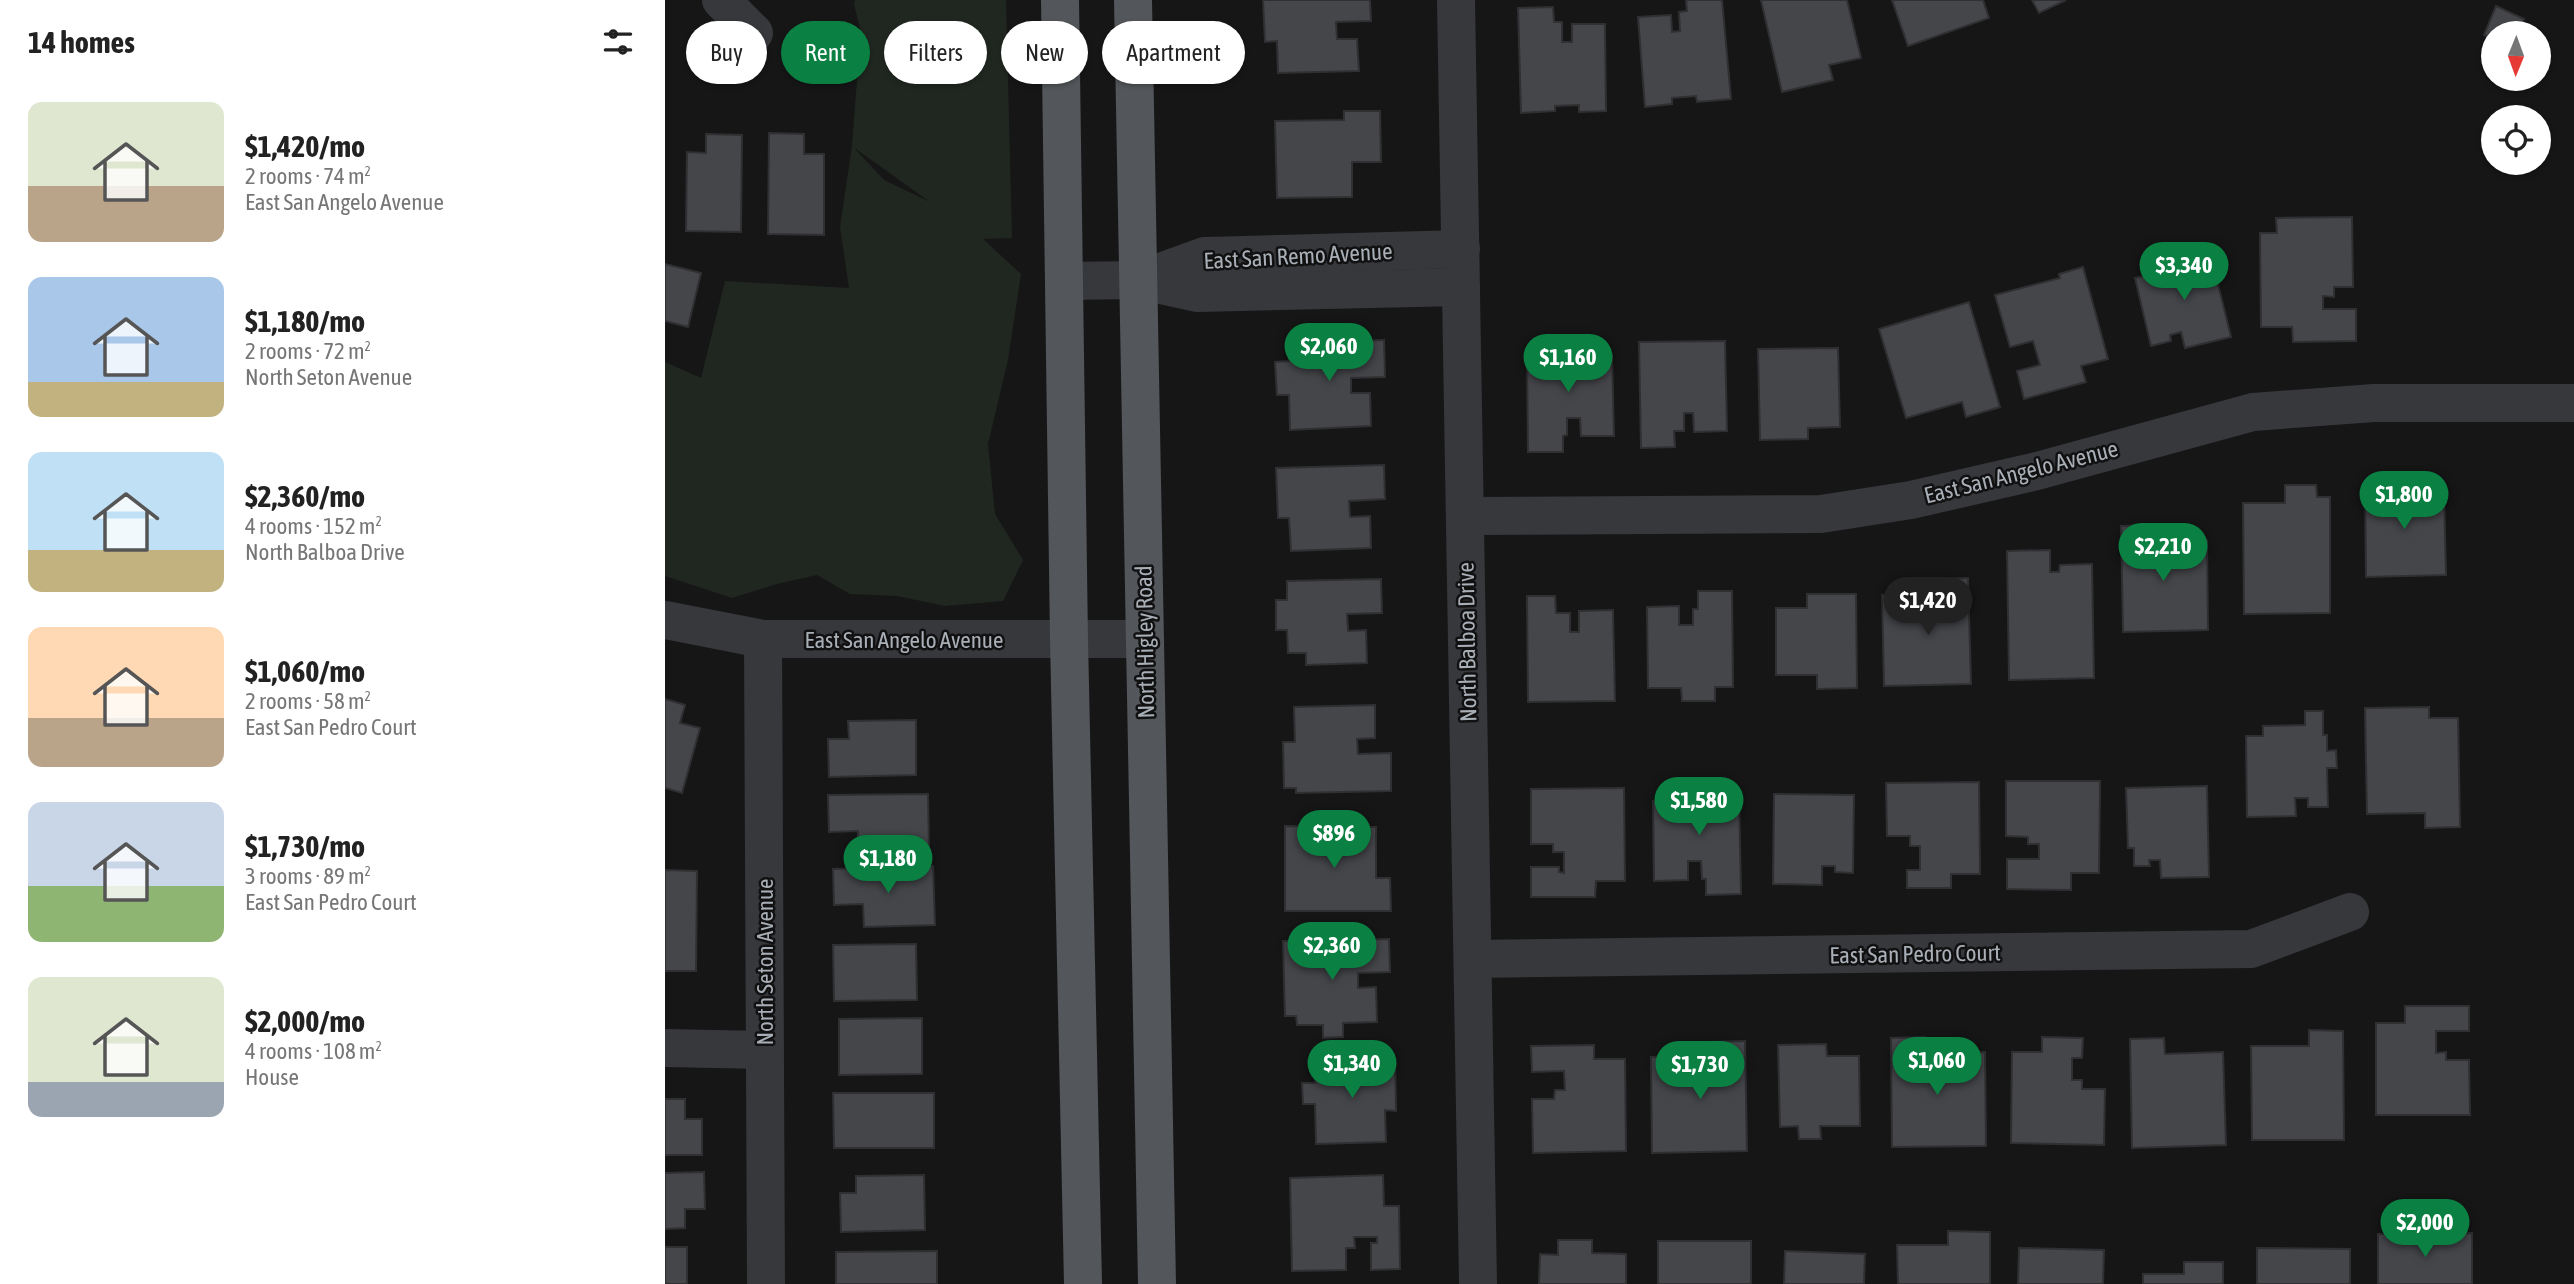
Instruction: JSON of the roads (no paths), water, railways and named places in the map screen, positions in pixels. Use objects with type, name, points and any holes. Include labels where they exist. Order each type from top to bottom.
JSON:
[{"type":"main road","points":[[1060,0],[1069,640],[1083,1284]]},
{"type":"main road","name":"North Higley Road","points":[[1133,0],[1157,1284]]},
{"type":"street","points":[[721,0],[742,21]]},
{"type":"street","name":"North Balboa Drive","points":[[1456,0],[1478,1284]]},
{"type":"street","name":"East San Remo Avenue","points":[[1138,280],[1205,256],[1461,249]]},
{"type":"street","name":"East San Remo Avenue","points":[[1064,281],[1138,280],[1197,293],[1461,287]]},
{"type":"street","name":"East San Angelo Avenue","points":[[1465,516],[1821,514],[1911,500],[2037,471],[2253,412],[2374,403],[2574,403]]},
{"type":"street","name":"East San Angelo Avenue","points":[[665,620],[763,639],[1145,639]]},
{"type":"street","name":"North Seton Avenue","points":[[763,639],[767,1284]]},
{"type":"street","name":"East San Pedro Court","points":[[1473,959],[2251,949],[2350,912]]},
{"type":"street","points":[[665,1048],[765,1050]]}]
